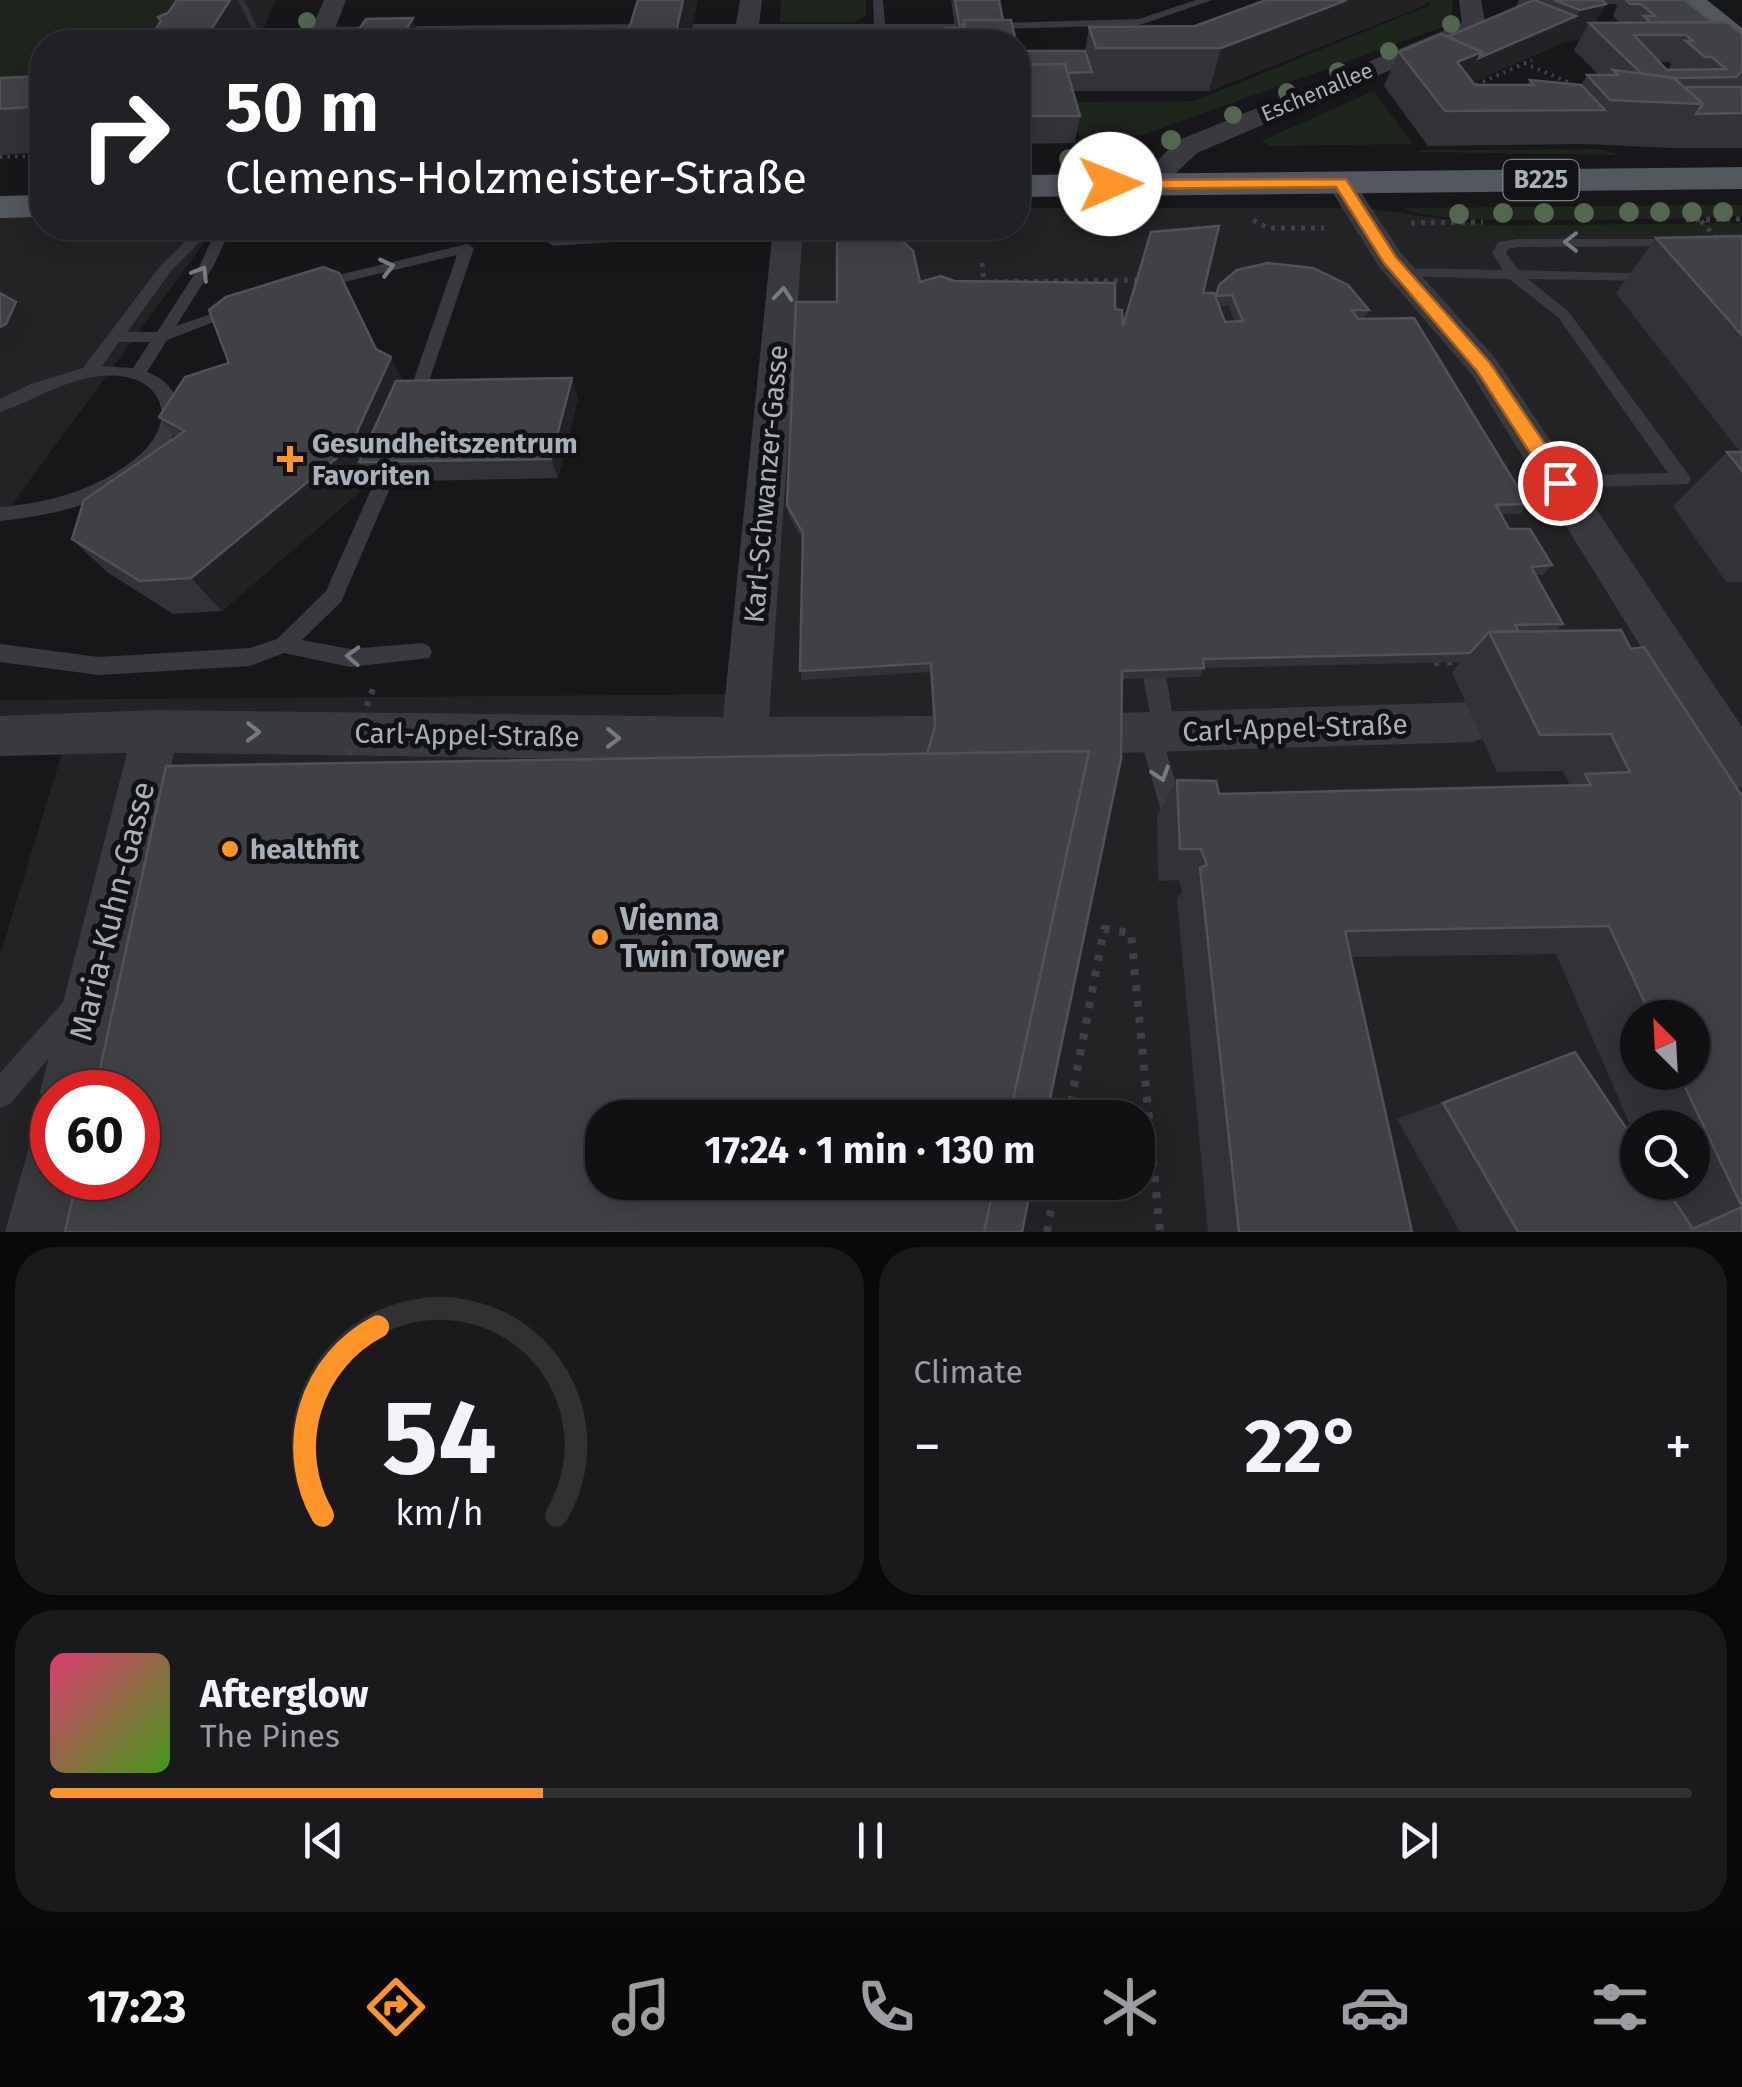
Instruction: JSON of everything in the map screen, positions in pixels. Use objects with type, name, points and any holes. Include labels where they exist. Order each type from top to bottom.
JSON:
[{"type":"main road","points":[[1689,0],[1742,43]]},
{"type":"main road","points":[[1733,0],[1742,6]]},
{"type":"main road","name":"B225","points":[[1030,186],[1742,178]]},
{"type":"main road","points":[[0,207],[30,206]]},
{"type":"street","points":[[323,30],[334,0]]},
{"type":"street","points":[[747,30],[751,0]]},
{"type":"street","name":"Eschenallee","points":[[1148,184],[1187,147],[1474,26],[1470,0]]},
{"type":"street","points":[[1340,182],[1365,225],[1401,272],[1474,353],[1742,767]]},
{"type":"street","name":"Karl-Schwanzer-Gasse","points":[[722,746],[786,240]]},
{"type":"street","points":[[1665,718],[1711,716]]},
{"type":"street","name":"Carl-Appel-Straße","points":[[1144,733],[1473,722]]},
{"type":"street","name":"Carl-Appel-Straße","points":[[0,736],[156,730],[722,746],[934,736]]},
{"type":"street","name":"Maria-Kuhn-Gasse","points":[[74,1070],[156,730]]},
{"type":"street","points":[[36,1232],[43,1200]]},
{"type":"lane","points":[[878,0],[888,30]]},
{"type":"lane","points":[[999,26],[1140,22],[1207,0]]},
{"type":"lane","points":[[540,30],[649,27]]},
{"type":"lane","points":[[824,30],[955,27]]},
{"type":"lane","points":[[692,28],[707,30]]},
{"type":"lane","points":[[88,373],[166,268],[195,240]]},
{"type":"lane","points":[[137,375],[206,267],[218,240]]},
{"type":"lane","points":[[554,242],[584,240]]},
{"type":"lane","points":[[1560,483],[1682,479],[1562,314],[1501,260],[1502,246],[1669,242]]},
{"type":"lane","points":[[0,653],[100,666],[250,656],[284,645],[334,596],[402,436],[468,248],[296,291]]},
{"type":"lane","points":[[1401,272],[1665,277]]},
{"type":"lane","points":[[117,337],[160,337],[259,302]]},
{"type":"lane","points":[[0,406],[54,381],[88,373],[137,375],[158,384],[170,399],[172,418],[162,440],[142,462],[76,500],[1,515]]},
{"type":"lane","points":[[1127,632],[1151,663],[1144,733],[1175,815],[1180,852]]},
{"type":"lane","points":[[284,645],[350,658],[422,652]]},
{"type":"lane","points":[[0,1094],[95,984]]},
{"type":"path","points":[[1462,91],[1532,60]]},
{"type":"path","points":[[1519,65],[1582,89]]},
{"type":"path","points":[[1490,78],[1508,86]]},
{"type":"path","points":[[0,157],[30,156]]},
{"type":"path","points":[[1700,220],[1730,252]]},
{"type":"path","points":[[982,263],[986,291]]},
{"type":"path","points":[[984,282],[1137,280]]},
{"type":"path","points":[[1414,662],[1468,661]]},
{"type":"path","points":[[340,779],[372,689]]},
{"type":"path","points":[[1071,1100],[1104,929],[1131,933],[1147,1100]]},
{"type":"path","points":[[1155,1180],[1160,1232]]},
{"type":"path","points":[[1047,1232],[1053,1200]]},
{"type":"shaded area","points":[[0,0],[186,0],[171,30],[30,30],[30,87],[0,89]]},
{"type":"shaded area","points":[[781,0],[866,0],[866,16],[854,22],[780,22]]},
{"type":"shaded area","points":[[1426,0],[1453,0],[1451,24],[1143,135],[1080,139],[1066,102],[1195,101],[1430,5]]},
{"type":"shaded area","points":[[1374,91],[1413,144],[1271,146],[1261,141]]},
{"type":"shaded area","points":[[1600,149],[1621,155],[1417,152],[1423,150]]},
{"type":"shaded area","points":[[1742,205],[1742,216],[1564,220],[1461,218],[1404,208]]},
{"type":"shaded area","points":[[30,206],[30,240],[206,240],[0,521],[0,207]]},
{"type":"shaded area","points":[[1030,208],[1364,208],[1518,229],[1742,225],[1742,1232],[0,1232],[0,955],[72,720],[0,720],[0,700],[751,694],[787,240],[1030,240]]},
{"type":"shaded area","points":[[1742,223],[1742,233],[1455,236],[1448,226]]},
{"type":"building","points":[[177,0],[230,0],[211,30],[155,30],[161,21],[158,17],[168,13]]},
{"type":"building","points":[[638,0],[683,0],[677,30],[629,30]]},
{"type":"building","points":[[955,0],[999,0],[1003,20],[964,20],[960,28]]},
{"type":"building","points":[[1266,0],[1347,0],[1221,48],[1096,48],[1089,27],[1195,26]]},
{"type":"building","points":[[1534,0],[1576,16],[1479,58],[1482,52],[1447,37]]},
{"type":"building","points":[[1554,0],[1602,0],[1606,4],[1580,10]]},
{"type":"building","points":[[1626,0],[1685,0],[1712,22],[1651,23],[1644,16],[1655,16],[1641,4]]},
{"type":"building","points":[[413,18],[406,30],[358,30],[366,19]]},
{"type":"building","points":[[964,20],[1011,20],[1013,30],[946,28],[965,28]]},
{"type":"building","points":[[1727,22],[1742,34],[1742,71],[1736,77],[1642,74],[1589,23]],"holes":[[[1634,35],[1686,35],[1693,41],[1686,41],[1726,69],[1667,70]]]},
{"type":"building","points":[[1441,34],[1482,52],[1457,62],[1475,85],[1534,85],[1530,80],[1581,85],[1605,110],[1445,111],[1399,52]]},
{"type":"building","points":[[1030,51],[1085,51],[1092,72],[1067,73],[1065,64],[1030,65]]},
{"type":"building","points":[[1065,64],[1080,116],[1030,116],[1030,65]]},
{"type":"building","points":[[1613,70],[1674,78],[1703,104],[1610,100],[1587,75],[1618,75]]},
{"type":"building","points":[[30,77],[30,107],[0,109],[0,78]]},
{"type":"building","points":[[1684,87],[1742,87],[1742,113],[1696,114],[1703,104]]},
{"type":"building","points":[[1219,226],[1203,293],[1214,293],[1225,322],[1243,321],[1232,295],[1216,296],[1219,285],[1237,270],[1268,263],[1313,268],[1348,285],[1369,310],[1352,310],[1358,319],[1414,318],[1528,504],[1496,505],[1509,529],[1530,529],[1552,565],[1531,567],[1563,624],[1515,625],[1518,631],[1489,632],[1470,653],[1203,659],[1204,668],[1122,671],[1121,759],[1050,1100],[1013,1100],[1089,751],[927,754],[935,727],[931,663],[800,671],[803,533],[787,505],[796,302],[837,302],[837,240],[901,240],[913,251],[920,282],[941,276],[954,281],[1115,283],[1115,309],[1122,310],[1123,326],[1151,232]]},
{"type":"building","points":[[1742,236],[1742,335],[1656,238]]},
{"type":"building","name":"Gesundheitszentrum Favoriten","points":[[323,267],[339,273],[376,349],[391,357],[350,447],[191,578],[140,581],[72,539],[84,500],[185,431],[159,417],[185,377],[229,363],[209,310],[226,297]]},
{"type":"building","points":[[0,293],[16,302],[6,324],[0,327]]},
{"type":"building","points":[[572,378],[551,459],[359,462],[396,381]]},
{"type":"building","points":[[1727,452],[1742,452],[1742,471]]},
{"type":"building","points":[[1621,630],[1631,649],[1644,647],[1742,796],[1742,1207],[1710,1140],[1710,1110],[1696,1110],[1687,1090],[1710,1090],[1710,1000],[1644,1000],[1609,926],[1345,931],[1412,1232],[1239,1232],[1200,868],[1207,865],[1201,849],[1180,849],[1177,780],[1216,781],[1219,794],[1591,785],[1585,774],[1630,772],[1611,734],[1540,735],[1489,632]]},
{"type":"building","name":"Vienna Twin Tower","points":[[1089,751],[1013,1100],[585,1100],[585,1200],[991,1200],[984,1232],[65,1232],[72,1200],[160,1200],[160,1070],[100,1070],[166,766]]},
{"type":"building","points":[[1575,1052],[1620,1119],[1620,1200],[1674,1200],[1693,1229],[1742,1207],[1742,1232],[1518,1232],[1443,1103]]},
{"type":"building","points":[[991,1200],[1028,1200],[1022,1232],[984,1232]]},
{"type":"place","name":"Gesundheitszentrum Favoriten","points":[[290,459]]},
{"type":"place","name":"healthfit","points":[[230,849]]},
{"type":"place","name":"Vienna Twin Tower","points":[[600,937]]},
{"type":"route","points":[[1110,184],[1340,182],[1390,260],[1452,326],[1484,367],[1560,483]]}]
